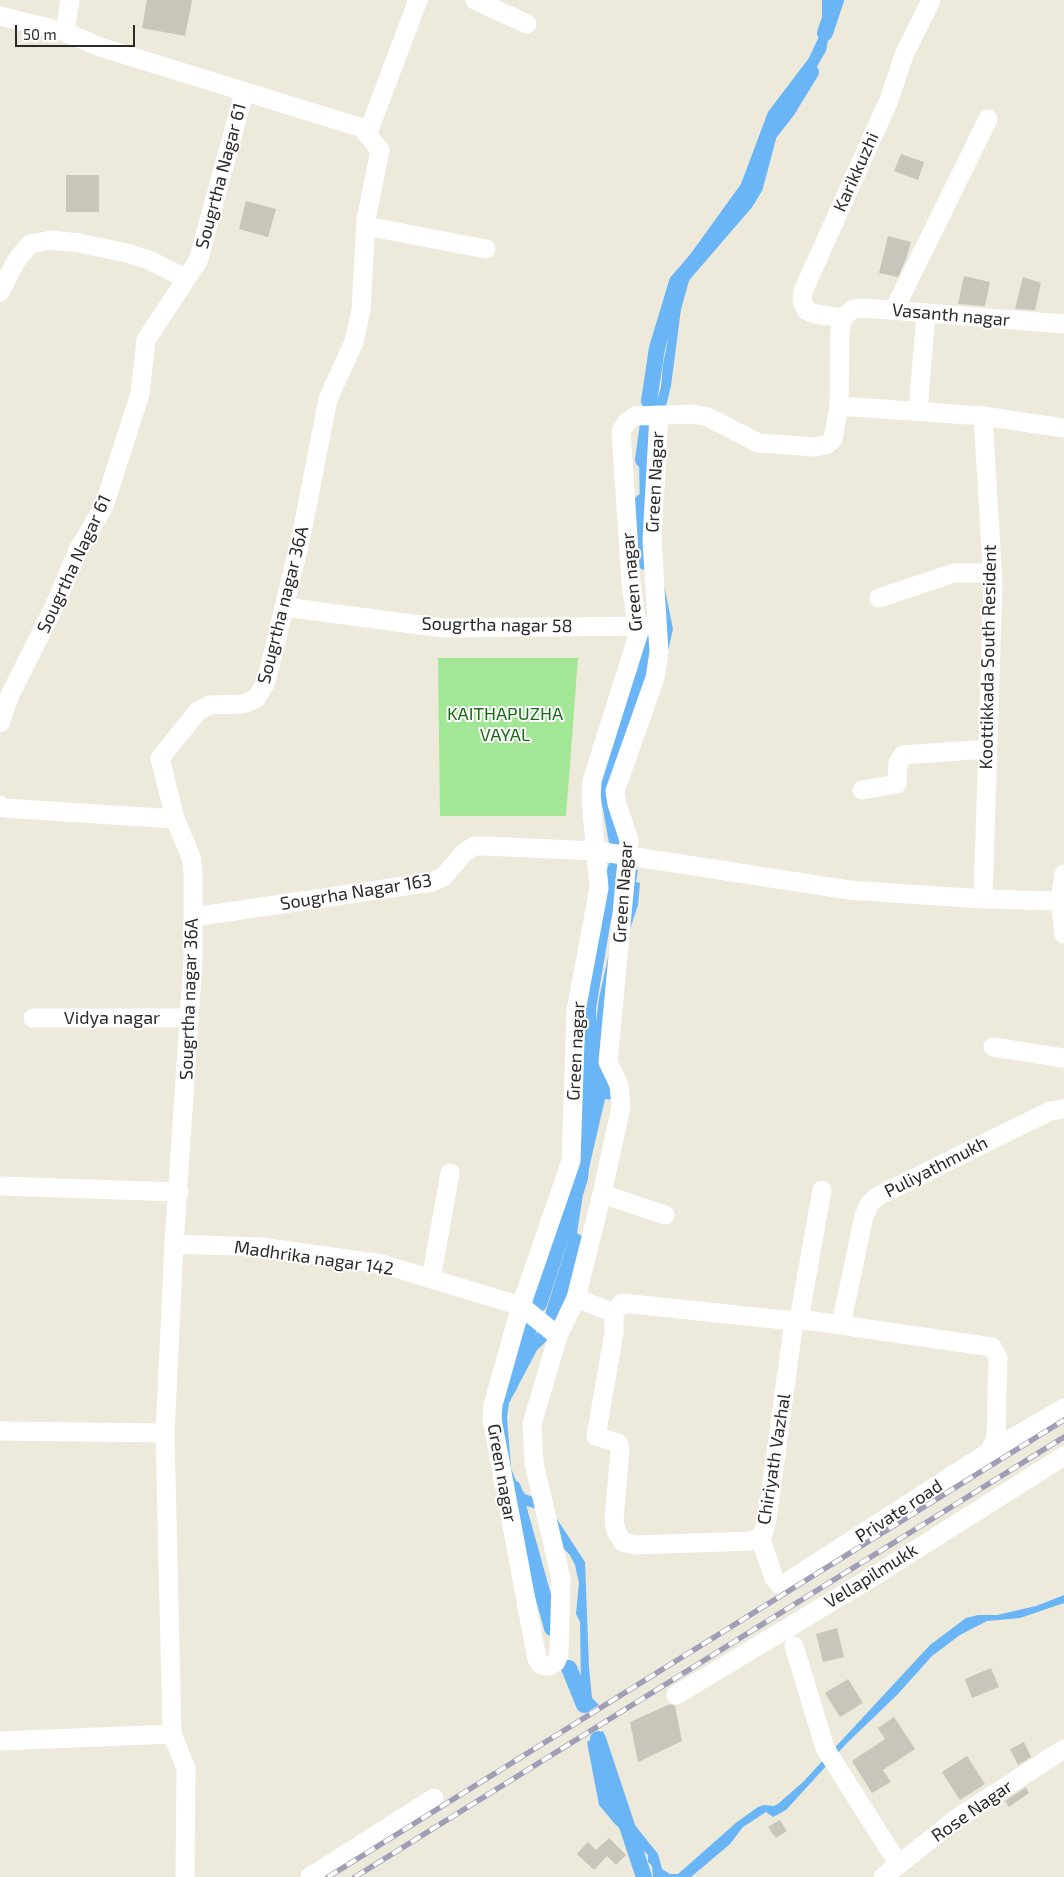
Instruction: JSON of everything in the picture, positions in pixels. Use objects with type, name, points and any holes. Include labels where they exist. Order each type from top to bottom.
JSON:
[{"type":"street","points":[[66,32],[70,0]]},
{"type":"street","points":[[0,16],[66,32],[100,47],[244,93],[265,96],[369,130],[418,0]]},
{"type":"street","points":[[475,0],[527,24]]},
{"type":"street","name":"Karikkuzhi","points":[[843,318],[815,314],[806,310],[802,301],[803,291],[889,100],[904,55],[931,0]]},
{"type":"street","name":"Sougrtha Nagar 61","points":[[0,723],[10,695],[55,605],[78,550],[104,506],[140,394],[146,340],[198,261],[244,93]]},
{"type":"street","points":[[894,310],[988,119]]},
{"type":"street","name":"Sougrtha nagar 36A","points":[[172,1734],[165,1433],[174,1244],[190,1018],[193,917],[191,857],[175,819],[160,758],[198,711],[210,705],[243,704],[256,699],[266,682],[301,537],[328,399],[354,342],[361,310],[366,226],[380,150],[363,129],[369,130]]},
{"type":"street","points":[[366,226],[486,249]]},
{"type":"street","points":[[0,292],[16,260],[30,244],[51,240],[79,243],[126,253],[149,260],[186,278]]},
{"type":"street","name":"Vasanth nagar","points":[[843,318],[853,309],[894,310],[1064,324]]},
{"type":"street","points":[[918,412],[926,313]]},
{"type":"street","name":"Green nagar","points":[[558,1336],[532,1424],[534,1463],[561,1579],[559,1654],[556,1662],[550,1666],[541,1665],[537,1659],[492,1419],[494,1405],[521,1306],[571,1161],[576,1011],[599,888],[591,800],[592,781],[644,626],[632,582],[621,431],[627,422],[635,416],[693,414],[708,417],[758,443],[815,447],[826,445],[833,439],[839,406],[840,331],[843,318]]},
{"type":"street","points":[[839,406],[982,416],[1064,428]]},
{"type":"street","name":"Green Nagar","points":[[558,1336],[576,1298],[621,1107],[619,1085],[608,1062],[629,856],[629,840],[617,804],[615,791],[655,678],[660,652],[652,540],[659,415]]},
{"type":"street","name":"Koottikkada South Resident","points":[[982,416],[992,573],[982,899]]},
{"type":"street","points":[[879,598],[954,573],[992,573]]},
{"type":"street","name":"Sougrtha nagar 58","points":[[284,607],[443,628],[644,626]]},
{"type":"street","points":[[862,790],[897,784],[898,763],[903,754],[987,748]]},
{"type":"street","points":[[0,805],[4,808],[175,819]]},
{"type":"street","name":"Sougrha Nagar 163","points":[[193,917],[432,882],[443,876],[464,853],[474,846],[597,851],[849,890],[982,899],[1060,901]]},
{"type":"street","points":[[1064,874],[1060,901],[1064,934]]},
{"type":"street","name":"Vidya nagar","points":[[34,1018],[190,1018]]},
{"type":"street","points":[[992,1048],[1064,1058]]},
{"type":"street","name":"Puliyathmukh","points":[[841,1325],[864,1216],[870,1203],[878,1196],[1050,1111],[1064,1108]]},
{"type":"street","points":[[431,1279],[450,1173]]},
{"type":"street","points":[[0,1186],[179,1192]]},
{"type":"street","points":[[796,1320],[822,1190]]},
{"type":"street","points":[[602,1194],[665,1216]]},
{"type":"street","name":"Madhrika nagar 142","points":[[174,1244],[261,1247],[382,1264],[521,1306],[558,1336]]},
{"type":"street","points":[[576,1298],[614,1313],[622,1303],[841,1325],[992,1347],[998,1358],[996,1437],[989,1452]]},
{"type":"street","name":"Chiriyath Vazhal","points":[[614,1313],[614,1333],[596,1436],[618,1443],[620,1450],[614,1520],[616,1531],[623,1542],[635,1546],[752,1541],[760,1537],[767,1519],[796,1320]]},
{"type":"street","name":"Private road","points":[[760,1537],[774,1578],[780,1586],[989,1452],[1064,1408]]},
{"type":"street","points":[[0,1431],[165,1433]]},
{"type":"street","name":"Vellapilmukk","points":[[676,1694],[879,1572],[1064,1456]]},
{"type":"street","points":[[794,1646],[826,1748],[899,1865]]},
{"type":"street","points":[[0,1741],[172,1734],[186,1768],[186,1877]]},
{"type":"street","name":"Rose Nagar","points":[[883,1877],[956,1819],[1064,1748]]},
{"type":"street","points":[[310,1877],[434,1798]]},
{"type":"green space","name":"KAITHAPUZHA VAYAL","points":[[438,658],[578,658],[566,816],[440,816]]},
{"type":"water","points":[[822,0],[832,0],[831,23],[826,51],[812,75],[782,113],[764,151],[752,187],[699,258],[689,281],[681,309],[671,386],[662,422],[656,546],[673,629],[661,682],[624,786],[621,860],[607,788],[659,648],[640,510],[639,460],[661,387],[663,364],[684,263],[741,184],[768,112],[809,58],[822,30]]},
{"type":"water","points":[[628,868],[638,870],[636,882],[640,883],[638,905],[622,953],[613,1100],[605,1099],[583,1194],[577,1233],[585,1238],[557,1330],[544,1317],[567,1244],[577,1175],[590,1126],[596,1080],[594,1041],[599,998]]},
{"type":"water","points":[[541,1326],[553,1335],[537,1350],[509,1403],[507,1418],[511,1468],[516,1481],[525,1494],[546,1502],[585,1562],[592,1698],[599,1705],[585,1713],[581,1686],[580,1622],[576,1614],[579,1583],[575,1565],[570,1555],[559,1544],[540,1510],[520,1504],[511,1492],[502,1460],[501,1390]]},
{"type":"water","points":[[1064,1595],[1064,1603],[1020,1618],[987,1621],[960,1635],[932,1656],[897,1695],[847,1743],[786,1810],[773,1817],[766,1812],[743,1827],[730,1844],[691,1877],[653,1877],[652,1866],[648,1862],[648,1855],[615,1824],[599,1805],[587,1742],[603,1731],[606,1739],[609,1793],[658,1854],[662,1869],[670,1874],[678,1874],[737,1822],[758,1807],[764,1805],[774,1806],[779,1803],[803,1782],[930,1645],[966,1618],[978,1615],[997,1615],[1036,1606]]},
{"type":"building","points":[[147,0],[192,0],[185,36],[142,28]]},
{"type":"building","points":[[901,154],[924,162],[918,180],[894,171]]},
{"type":"building","points":[[66,175],[99,175],[99,212],[66,212]]},
{"type":"building","points":[[246,201],[276,209],[268,237],[239,229]]},
{"type":"building","points":[[888,236],[911,242],[898,277],[879,273]]},
{"type":"building","points":[[964,276],[990,282],[985,306],[958,304]]},
{"type":"building","points":[[1023,277],[1041,283],[1035,310],[1015,309]]},
{"type":"building","points":[[837,1628],[844,1657],[823,1662],[816,1634]]},
{"type":"building","points":[[991,1668],[999,1687],[972,1698],[965,1679]]},
{"type":"building","points":[[848,1679],[863,1703],[840,1717],[825,1693]]},
{"type":"building","points":[[670,1704],[675,1706],[682,1741],[638,1762],[630,1722]]},
{"type":"building","points":[[894,1717],[915,1749],[883,1770],[891,1782],[872,1793],[852,1761],[885,1739],[878,1728]]},
{"type":"building","points":[[1024,1742],[1031,1757],[1018,1765],[1010,1749]]},
{"type":"building","points":[[967,1756],[985,1784],[960,1800],[942,1772]]},
{"type":"building","points":[[1026,1787],[1029,1793],[1009,1807],[1005,1801]]},
{"type":"building","points":[[780,1820],[787,1831],[776,1838],[768,1827]]},
{"type":"building","points":[[609,1838],[626,1855],[616,1865],[607,1856],[594,1870],[577,1854],[588,1842],[596,1850]]},
{"type":"waterway","points":[[825,33],[836,0]]},
{"type":"waterway","points":[[649,401],[657,348],[677,282],[746,202],[755,187],[769,134],[787,111],[811,72]]},
{"type":"waterway","points":[[643,460],[648,424]]},
{"type":"waterway","points":[[642,502],[645,562]]},
{"type":"waterway","points":[[617,842],[604,770],[645,672],[651,634],[650,624]]},
{"type":"waterway","points":[[539,1304],[580,1178],[590,1074],[588,1008],[603,919],[616,867]]},
{"type":"waterway","points":[[509,1387],[531,1323]]},
{"type":"waterway","points":[[513,1488],[552,1628]]},
{"type":"waterway","points":[[569,1668],[584,1705]]},
{"type":"waterway","points":[[598,1739],[644,1877]]},
{"type":"railway","points":[[328,1877],[1064,1420]]},
{"type":"railway","points":[[355,1877],[1064,1437]]}]
